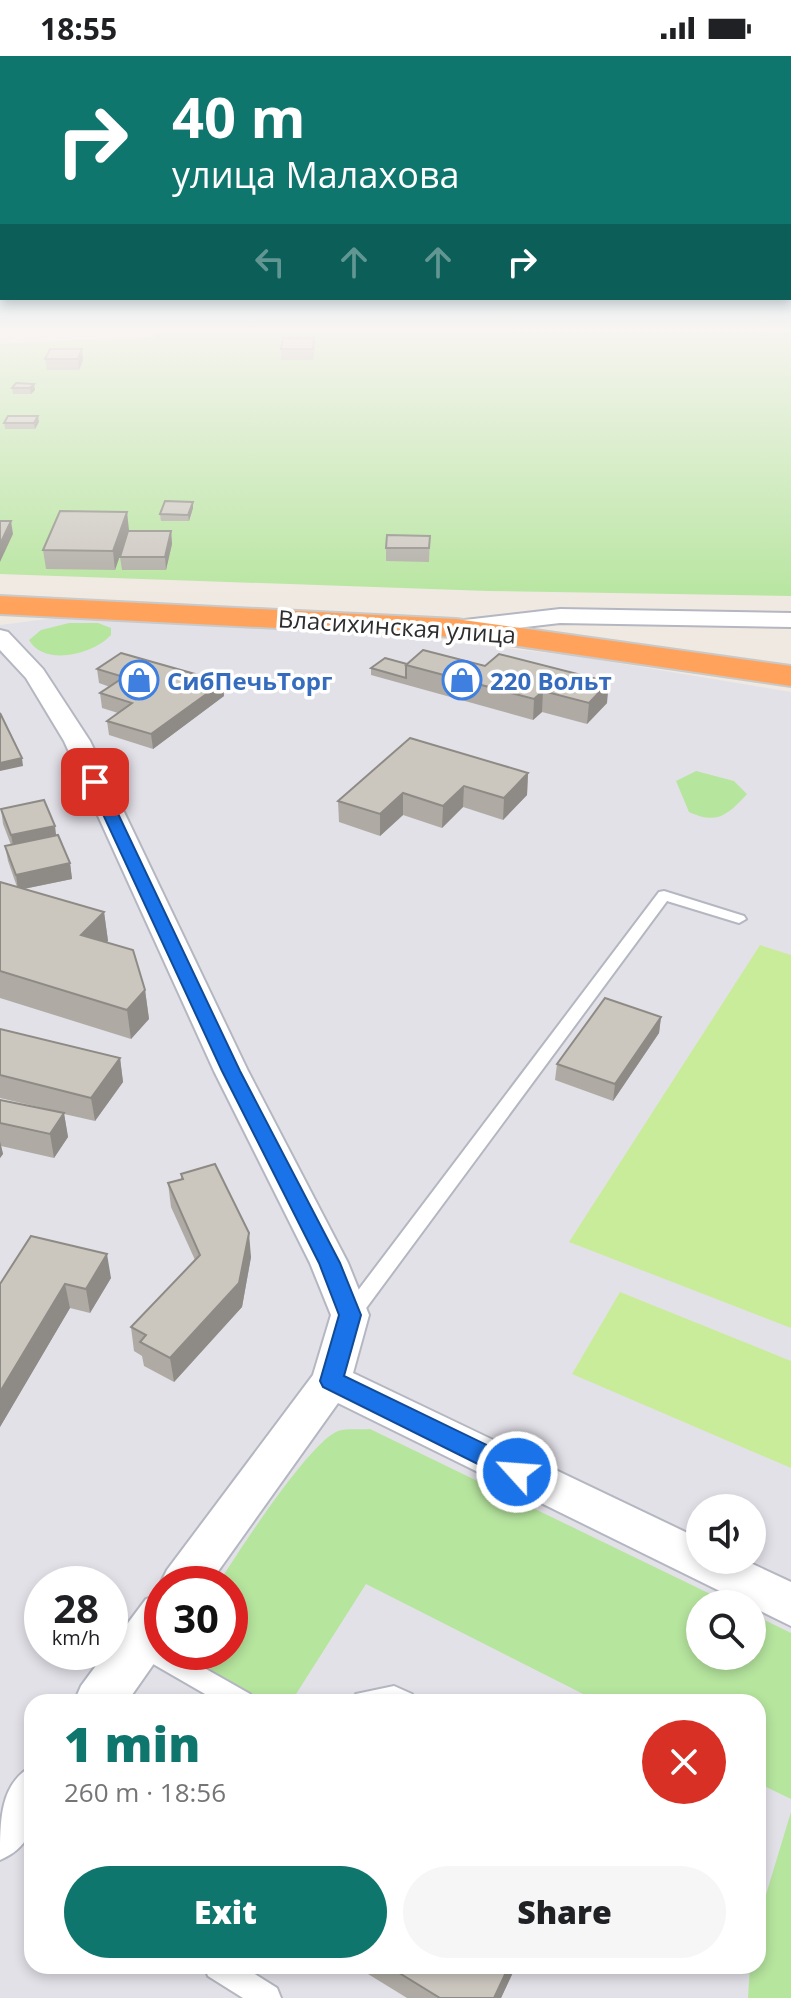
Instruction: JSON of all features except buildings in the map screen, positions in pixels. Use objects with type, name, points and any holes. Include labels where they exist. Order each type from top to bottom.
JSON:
[{"type":"highway","name":"Власихинская улица","points":[[0,605],[456,628],[791,676]]},
{"type":"street","points":[[456,628],[560,616],[791,620]]},
{"type":"street","points":[[0,637],[35,674],[77,741],[231,1071],[329,1263],[350,1315],[331,1381],[196,1566]]},
{"type":"street","points":[[331,1381],[791,1605]]},
{"type":"street","points":[[104,1694],[144,1639]]},
{"type":"lane","points":[[350,1315],[664,895],[739,919]]},
{"type":"lane","points":[[202,1670],[232,1694]]},
{"type":"lane","points":[[230,1974],[267,1998]]},
{"type":"shaded area","points":[[55,618],[371,633],[582,657],[791,692],[791,1998],[0,1998],[0,625]]},
{"type":"green space","points":[[0,423],[791,423],[791,596],[488,591],[0,574]]},
{"type":"green space","points":[[69,623],[98,623],[111,628],[111,635],[93,648],[69,655],[46,653],[29,640],[41,630]]},
{"type":"green space","points":[[696,771],[734,781],[747,794],[734,808],[715,818],[689,812],[676,781]]},
{"type":"green space","points":[[760,945],[791,955],[791,1328],[569,1242]]},
{"type":"green space","points":[[620,1292],[791,1361],[791,1468],[572,1374]]},
{"type":"green space","points":[[370,1429],[702,1590],[686,1590],[686,1670],[766,1670],[766,1621],[791,1633],[791,1799],[766,1787],[766,1694],[583,1694],[366,1584],[296,1694],[247,1694],[211,1674],[207,1670],[248,1670],[248,1566],[230,1566],[292,1476],[326,1439],[338,1431]]},
{"type":"green space","points":[[791,1812],[791,1998],[748,1998],[750,1974],[766,1974],[766,1895]]},
{"type":"place","name":"СибПечьТорг","points":[[139,680]]},
{"type":"place","name":"220 Вольт","points":[[462,680]]},
{"type":"route","points":[[95,782],[231,1071],[329,1263],[350,1315],[331,1381],[517,1472]]}]
